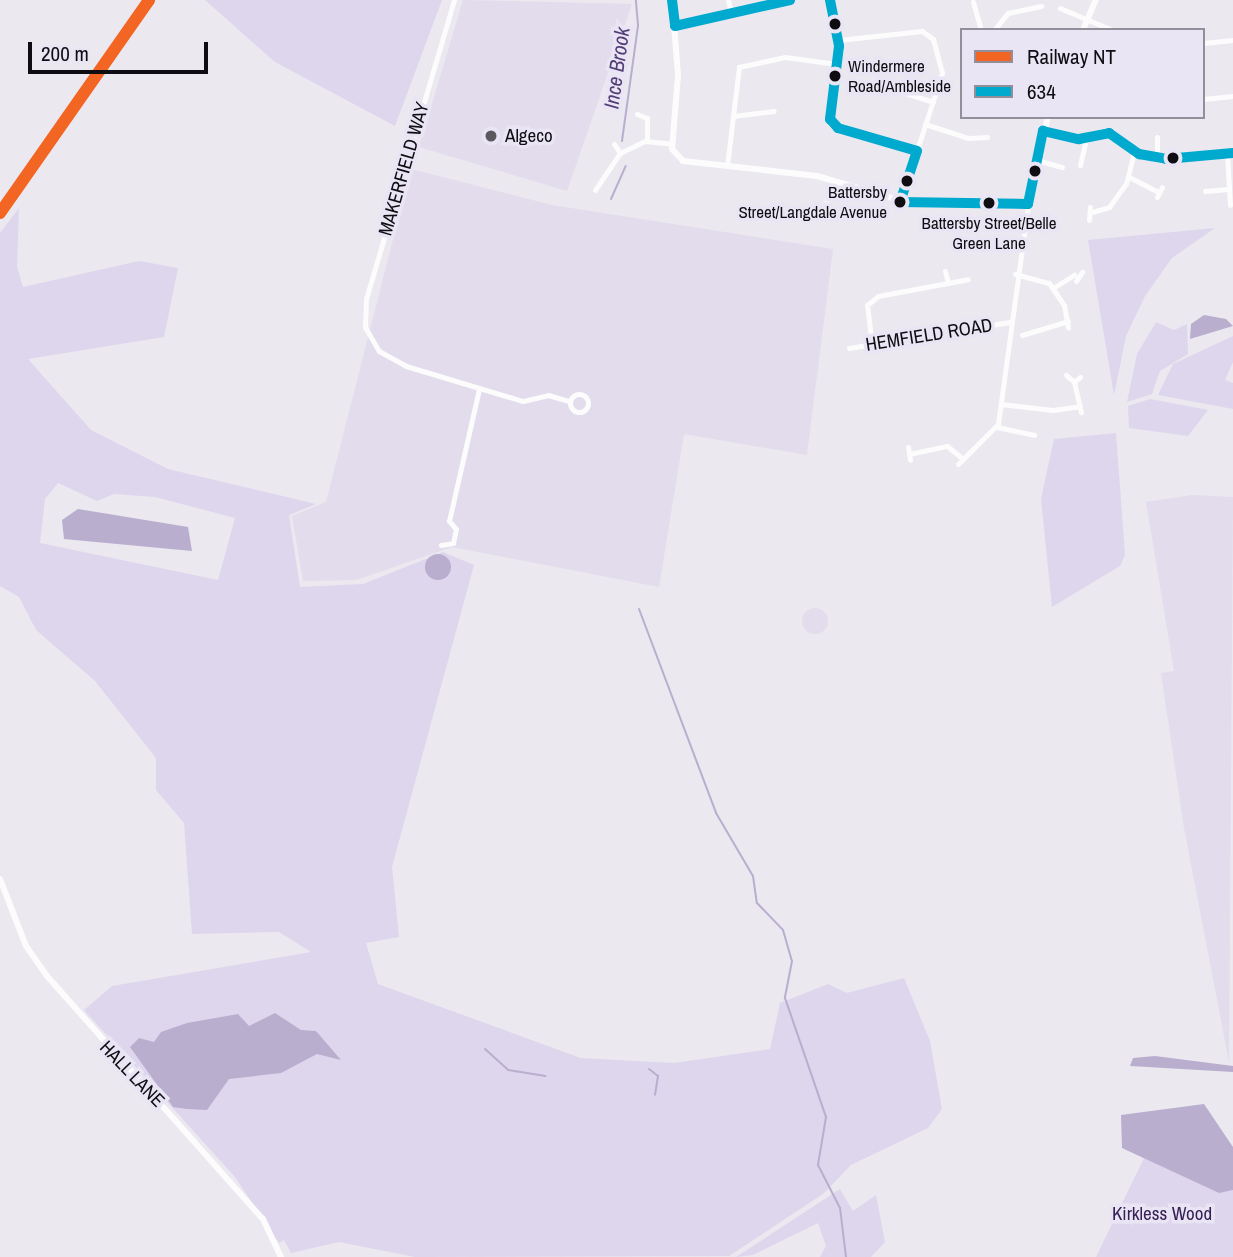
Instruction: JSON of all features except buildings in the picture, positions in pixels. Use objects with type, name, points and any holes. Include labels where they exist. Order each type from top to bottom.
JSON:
[{"type":"street","name":"MAKERFIELD WAY","points":[[454,0],[366,299],[370,339],[406,366],[479,388]]},
{"type":"street","points":[[672,0],[675,26],[672,144],[675,156],[833,182],[900,202],[1028,204]]},
{"type":"street","points":[[728,0],[731,13]]},
{"type":"street","points":[[675,26],[790,0]]},
{"type":"street","points":[[830,0],[839,40],[833,125],[917,151]]},
{"type":"street","points":[[1084,28],[1096,0]]},
{"type":"street","points":[[973,2],[980,28]]},
{"type":"street","points":[[996,28],[1008,13],[1041,6]]},
{"type":"street","points":[[1060,8],[1108,28]]},
{"type":"street","points":[[839,40],[928,33],[942,69],[900,202]]},
{"type":"street","points":[[1205,43],[1233,40]]},
{"type":"street","points":[[727,166],[737,77],[745,63],[785,57],[837,64]]},
{"type":"street","points":[[890,88],[933,102]]},
{"type":"street","points":[[1205,99],[1233,96]]},
{"type":"street","points":[[733,116],[774,111]]},
{"type":"street","points":[[637,114],[647,118],[647,141]]},
{"type":"street","points":[[909,454],[947,446],[960,461],[997,427],[1014,274],[1047,119]]},
{"type":"street","points":[[925,124],[976,137],[987,137]]},
{"type":"street","points":[[1043,131],[1086,138],[1113,134],[1134,152],[1157,158],[1230,153],[1231,200]]},
{"type":"street","points":[[976,137],[979,145]]},
{"type":"street","points":[[1157,137],[1157,158]]},
{"type":"street","points":[[1080,165],[1085,155],[1086,138]]},
{"type":"street","points":[[596,190],[620,153],[647,141],[672,144]]},
{"type":"street","points":[[614,144],[620,153]]},
{"type":"street","points":[[1089,220],[1091,210],[1109,207],[1131,178],[1134,152]]},
{"type":"street","points":[[1078,153],[1085,155]]},
{"type":"street","points":[[1037,160],[1062,167]]},
{"type":"street","points":[[1131,178],[1159,192]]},
{"type":"street","points":[[822,217],[833,182]]},
{"type":"street","points":[[1205,191],[1229,189]]},
{"type":"street","points":[[945,271],[948,283]]},
{"type":"street","points":[[1053,288],[1082,272]]},
{"type":"street","points":[[1014,274],[1040,278],[1053,288],[1068,324],[1022,335]]},
{"type":"street","points":[[872,345],[867,305],[878,296],[968,279]]},
{"type":"street","name":"HEMFIELD ROAD","points":[[849,348],[1010,322]]},
{"type":"street","points":[[1001,404],[1053,410],[1081,409],[1074,382],[1066,374]]},
{"type":"street","points":[[1074,382],[1080,377]]},
{"type":"street","points":[[440,545],[453,543],[456,529],[449,521],[479,388],[523,401],[548,395],[569,401]]},
{"type":"street","points":[[997,427],[1034,435]]},
{"type":"street","name":"HALL LANE","points":[[0,879],[26,946],[47,976],[263,1219],[281,1257]]},
{"type":"shaded area","points":[[463,0],[632,4],[567,191],[419,147]]},
{"type":"shaded area","points":[[411,169],[552,205],[833,249],[807,455],[684,434],[659,587],[452,547],[356,580],[303,581],[292,516],[326,502]]},
{"type":"shaded area","points":[[1204,315],[1226,319],[1233,326],[1190,339],[1191,324]]},
{"type":"shaded area","points":[[1192,495],[1233,497],[1229,1062],[1184,828],[1161,673],[1174,671],[1146,502]]},
{"type":"shaded area","points":[[78,509],[188,527],[192,551],[64,539],[62,520]]},
{"type":"shaded area","points":[[438,554],[447,558],[451,567],[447,576],[438,580],[429,576],[425,567],[429,558]]},
{"type":"shaded area","points":[[815,608],[824,612],[828,621],[824,630],[815,634],[806,630],[802,621],[806,612]]},
{"type":"shaded area","points":[[275,1013],[301,1030],[316,1031],[341,1060],[317,1054],[281,1073],[229,1079],[207,1110],[187,1109],[173,1107],[130,1047],[139,1038],[154,1042],[161,1032],[187,1023],[238,1014],[249,1026]]},
{"type":"shaded area","points":[[1155,1056],[1233,1066],[1233,1072],[1130,1066],[1133,1058]]},
{"type":"shaded area","points":[[1204,1104],[1233,1147],[1233,1190],[1219,1193],[1122,1148],[1121,1115]]},
{"type":"green space","points":[[205,0],[442,0],[395,126],[275,62]]},
{"type":"green space","points":[[19,208],[17,267],[23,287],[139,261],[178,268],[164,337],[28,359],[91,430],[168,469],[316,504],[289,515],[300,587],[363,584],[443,552],[474,565],[392,867],[399,937],[366,943],[378,984],[581,1058],[674,1063],[770,1049],[780,1003],[828,984],[847,993],[904,978],[930,1041],[942,1109],[928,1128],[851,1165],[823,1194],[729,1256],[415,1257],[339,1242],[291,1253],[284,1240],[279,1243],[235,1177],[84,1010],[112,986],[311,952],[279,932],[192,934],[184,823],[156,790],[156,758],[95,681],[36,630],[19,597],[0,586],[0,233]],"holes":[[[58,483],[97,501],[114,494],[155,497],[235,518],[218,580],[40,543],[45,499]]]},
{"type":"green space","points":[[1215,228],[1172,258],[1145,296],[1126,336],[1114,395],[1088,240]]},
{"type":"green space","points":[[1156,322],[1174,330],[1187,324],[1188,354],[1160,371],[1152,394],[1127,402],[1137,354]]},
{"type":"green space","points":[[1233,336],[1233,362],[1225,380],[1233,383],[1233,409],[1158,395],[1173,364]]},
{"type":"green space","points":[[1150,399],[1208,410],[1188,436],[1129,428],[1128,406]]},
{"type":"green space","points":[[1116,433],[1125,555],[1120,566],[1052,607],[1041,499],[1054,439]]},
{"type":"green space","name":"Kirkless Wood","points":[[1144,1158],[1219,1192],[1233,1190],[1233,1257],[1096,1257]]},
{"type":"green space","points":[[840,1189],[853,1211],[876,1195],[885,1242],[871,1257],[820,1257],[826,1246],[818,1223],[753,1255],[736,1257]]},
{"type":"waterway","name":"Ince Brook","points":[[622,141],[638,25],[636,0]]},
{"type":"waterway","name":"Ince Brook","points":[[611,199],[626,166]]},
{"type":"waterway","points":[[639,609],[716,813],[753,876],[757,903],[783,930],[792,961],[785,998],[826,1117],[818,1165],[840,1208],[846,1257]]},
{"type":"waterway","points":[[485,1049],[508,1070],[546,1076]]},
{"type":"waterway","points":[[649,1069],[658,1076],[655,1095]]},
{"type":"rail line","name":"NT","points":[[0,213],[149,0]]},
{"type":"transit line","name":"634","points":[[672,0],[675,26],[790,0]]},
{"type":"transit line","name":"634","points":[[830,0],[839,46],[830,119],[838,128],[917,151],[900,202],[1028,204],[1043,131],[1079,139],[1109,133],[1139,154],[1166,159],[1233,153]]},
{"type":"place","name":"Windermere Road/Ambleside","points":[[835,76]]},
{"type":"place","name":"Algeco","points":[[491,136]]},
{"type":"place","name":"Battersby Street/Langdale Avenue","points":[[900,202]]},
{"type":"place","name":"Battersby Street/Belle Green Lane","points":[[989,203]]}]
